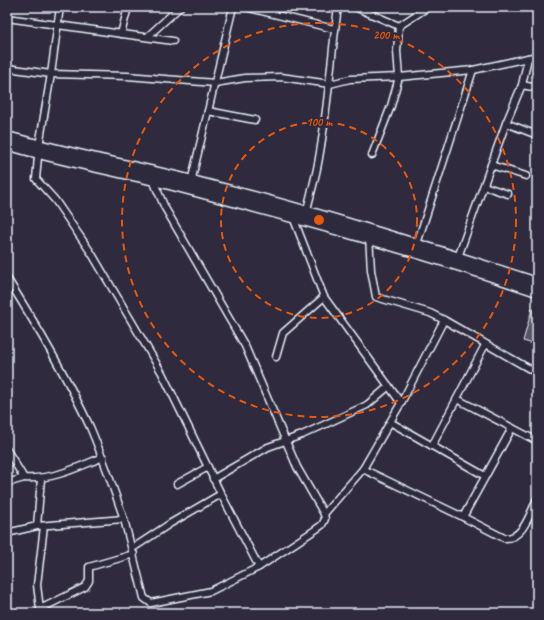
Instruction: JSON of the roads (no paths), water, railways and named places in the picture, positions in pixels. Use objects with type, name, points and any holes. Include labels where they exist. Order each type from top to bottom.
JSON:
[{"type":"main road","points":[[7,137],[39,150]]},
{"type":"main road","points":[[7,144],[151,176],[344,226],[457,261],[537,283]]},
{"type":"main road","points":[[457,261],[537,291]]},
{"type":"street","points":[[60,7],[39,150],[36,175],[38,182],[55,200],[92,254],[162,374],[259,567]]},
{"type":"street","points":[[121,34],[128,7]]},
{"type":"street","points":[[147,37],[180,7]]},
{"type":"street","points":[[191,186],[233,7]]},
{"type":"street","points":[[245,7],[334,29]]},
{"type":"street","points":[[305,216],[319,158],[330,84],[334,29],[338,7]]},
{"type":"street","points":[[355,7],[399,26]]},
{"type":"street","points":[[399,26],[428,7]]},
{"type":"street","points":[[7,18],[173,41]]},
{"type":"street","points":[[372,155],[391,106],[399,77],[397,51],[399,26]]},
{"type":"street","points":[[7,68],[51,74],[127,76],[214,83],[245,78],[281,77],[330,84],[350,79],[399,77],[473,70],[537,56]]},
{"type":"street","points":[[457,261],[506,123],[522,85],[528,58]]},
{"type":"street","points":[[416,248],[473,70]]},
{"type":"street","points":[[522,85],[537,88]]},
{"type":"street","points":[[208,111],[255,120]]},
{"type":"street","points":[[506,123],[537,135]]},
{"type":"street","points":[[491,165],[526,176]]},
{"type":"street","points":[[7,278],[67,381],[102,457],[124,519],[144,598],[151,603],[211,591],[259,567],[322,524],[325,519],[324,514],[306,486],[245,346],[165,208],[151,176]]},
{"type":"street","points":[[484,186],[508,194]]},
{"type":"street","points":[[294,214],[324,297],[401,403]]},
{"type":"street","points":[[369,234],[371,270],[376,296],[430,313],[536,373],[537,366]]},
{"type":"street","points":[[276,357],[282,333],[324,297]]},
{"type":"street","points":[[324,514],[362,469],[401,403],[444,320]]},
{"type":"street","points":[[432,446],[485,345]]},
{"type":"street","points":[[214,479],[254,454],[332,422],[367,405],[389,386]]},
{"type":"street","points":[[457,398],[537,441]]},
{"type":"street","points":[[390,422],[485,476]]},
{"type":"street","points":[[464,517],[512,428]]},
{"type":"street","points":[[7,450],[24,478]]},
{"type":"street","points":[[7,483],[24,478],[41,479],[59,474],[102,457]]},
{"type":"street","points":[[177,484],[208,467]]},
{"type":"street","points":[[362,469],[464,517],[504,538],[509,539],[515,537],[520,532],[537,499]]},
{"type":"street","points":[[41,479],[37,592],[40,609],[85,587],[89,580],[89,567],[133,551],[171,522],[221,494]]},
{"type":"street","points":[[7,533],[40,526],[124,519]]}]
